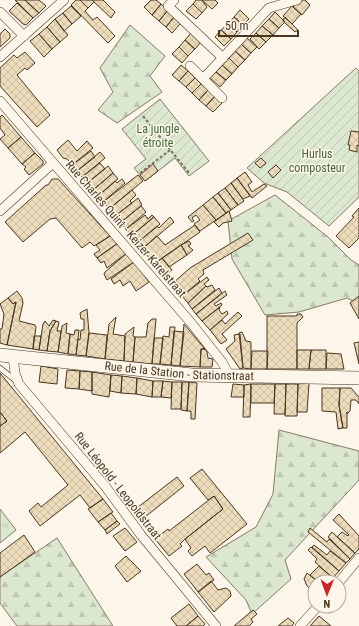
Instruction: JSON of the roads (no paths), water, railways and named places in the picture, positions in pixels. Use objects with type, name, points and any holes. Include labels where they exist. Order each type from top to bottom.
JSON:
[{"type":"street","points":[[0,57],[64,0]]},
{"type":"street","points":[[174,0],[168,6],[223,58]]},
{"type":"street","points":[[203,79],[269,8],[297,0]]},
{"type":"street","points":[[0,12],[24,36]]},
{"type":"street","points":[[190,66],[222,98]]},
{"type":"street","name":"Rue Charles Quint - Keizer Karelstraat","points":[[0,101],[192,324],[222,362],[229,375]]},
{"type":"street","points":[[0,210],[53,163]]},
{"type":"street","name":"Rue de la Station - Stationstraat","points":[[6,356],[162,372],[359,378]]},
{"type":"street","name":"Rue Léopold - Leopoldstraat","points":[[6,356],[19,384],[105,486],[141,535],[216,626]]},
{"type":"street","points":[[346,574],[359,558]]},
{"type":"street","points":[[300,626],[311,614]]},
{"type":"lane","points":[[0,368],[19,384]]},
{"type":"park label","name":"La jungle étroite","points":[[158,136]]},
{"type":"park label","name":"Hurlus composteur","points":[[317,161]]}]
